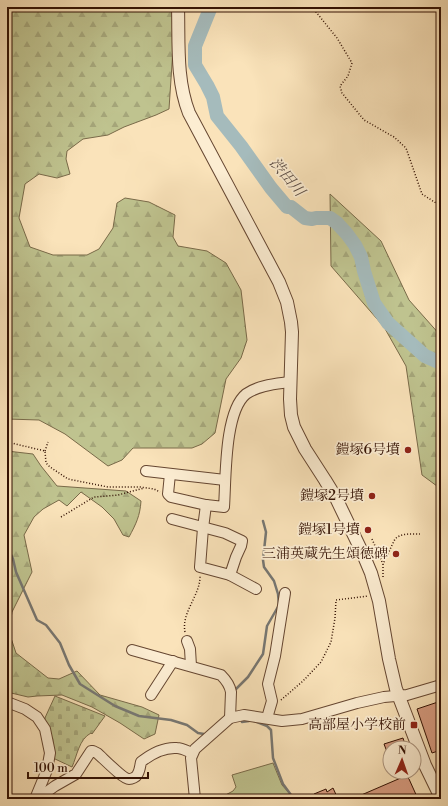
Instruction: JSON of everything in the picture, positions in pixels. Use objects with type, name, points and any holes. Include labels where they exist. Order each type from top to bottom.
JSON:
[{"type":"street","points":[[178,7],[181,80],[185,102],[189,113],[284,292],[290,313],[290,407],[294,427],[305,449],[336,498],[371,573],[377,594],[396,689],[425,765],[441,798]]},
{"type":"street","points":[[170,474],[168,494],[171,496],[206,505],[224,507],[228,438],[237,408],[242,398],[260,387],[290,382]]},
{"type":"street","points":[[146,471],[226,480]]},
{"type":"street","points":[[206,505],[200,567],[230,575],[256,590]]},
{"type":"street","points":[[172,518],[225,533],[242,541],[230,575]]},
{"type":"street","points":[[268,714],[272,701],[268,684],[275,656],[285,593]]},
{"type":"street","points":[[187,640],[190,649],[191,666]]},
{"type":"street","points":[[132,650],[221,675],[232,692],[230,718]]},
{"type":"street","points":[[151,695],[173,661]]},
{"type":"street","points":[[195,799],[191,758],[192,752],[230,718],[244,715],[268,714],[282,721],[302,719],[371,699],[407,695],[441,685]]},
{"type":"street","points":[[7,702],[25,708],[37,717],[45,729],[50,753],[39,798]]},
{"type":"street","points":[[39,798],[55,786],[76,774],[91,751],[97,752],[125,778],[129,779],[138,774],[141,762],[150,755],[163,750],[178,748],[192,752]]},
{"type":"path","points":[[312,7],[337,38],[352,63],[348,76],[340,86],[342,93],[364,120],[394,137],[406,148],[422,194],[436,203],[441,211]]},
{"type":"path","points":[[8,434],[7,442],[45,451]]},
{"type":"path","points":[[48,442],[45,451],[46,463],[68,479],[108,487],[125,486],[154,489],[168,494]]},
{"type":"path","points":[[61,517],[94,497],[118,495],[146,488]]},
{"type":"path","points":[[372,539],[383,564],[391,545],[398,536],[403,534],[420,534]]},
{"type":"path","points":[[187,640],[184,629],[186,615],[200,583],[200,567]]},
{"type":"path","points":[[268,714],[321,662],[331,642],[336,600],[377,594]]},
{"type":"green space","points":[[7,7],[172,7],[175,32],[169,109],[108,135],[83,139],[67,151],[66,159],[70,174],[57,178],[39,174],[25,184],[19,218],[30,247],[53,255],[87,255],[99,249],[113,228],[117,203],[125,198],[149,202],[175,215],[173,237],[178,246],[207,251],[226,263],[241,290],[247,340],[241,358],[226,379],[215,433],[202,444],[192,448],[133,448],[122,460],[108,466],[65,434],[39,420],[7,419]]},
{"type":"green space","points":[[330,194],[381,241],[409,300],[441,336],[441,489],[422,475],[406,366],[384,327],[331,266]]},
{"type":"green space","points":[[7,451],[33,454],[57,486],[126,491],[141,501],[137,520],[129,537],[123,535],[114,519],[102,507],[81,492],[67,506],[59,500],[43,509],[34,517],[24,535],[32,572],[12,612],[9,632],[16,653],[48,678],[59,679],[77,671],[100,695],[142,707],[159,715],[155,734],[144,739],[92,707],[62,695],[28,697],[7,692]]},
{"type":"green space","points":[[55,696],[105,716],[92,734],[91,733],[87,736],[81,743],[72,767],[53,758],[44,720]]},
{"type":"green space","points":[[273,763],[282,785],[290,794],[287,799],[218,799],[233,791],[236,787],[232,775]]},
{"type":"building","points":[[441,701],[441,750],[432,753],[417,709]]},
{"type":"building","points":[[396,780],[409,780],[418,799],[403,799],[402,796],[400,796],[398,799],[360,799],[359,796]]},
{"type":"building","points":[[333,788],[338,799],[316,799],[314,794],[326,789],[327,792]]},
{"type":"waterway","name":"渋田川","points":[[207,7],[210,9],[195,46],[195,65],[213,97],[217,116],[287,207],[291,207],[305,218],[330,218],[347,234],[361,257],[374,303],[388,323],[425,356],[441,363]]},
{"type":"waterway","points":[[236,689],[248,677],[263,654],[267,626],[279,605],[278,594],[274,581],[264,567],[263,560],[266,532],[263,521]]},
{"type":"waterway","points":[[7,546],[13,559],[16,572],[37,620],[46,625],[60,643],[69,665],[80,684],[115,706],[139,716],[171,720],[187,725],[198,733],[204,734]]},
{"type":"waterway","points":[[242,722],[249,721]]},
{"type":"waterway","points":[[254,721],[267,726],[271,730],[273,758],[283,784],[294,799]]},
{"type":"place","name":"鎧塚6号墳","points":[[408,450]]},
{"type":"place","name":"鎧塚2号墳","points":[[372,496]]},
{"type":"place","name":"鎧塚1号墳","points":[[368,530]]},
{"type":"place","name":"三浦英蔵先生頌徳碑","points":[[396,554]]},
{"type":"place","name":"高部屋小学校前","points":[[414,725]]}]
